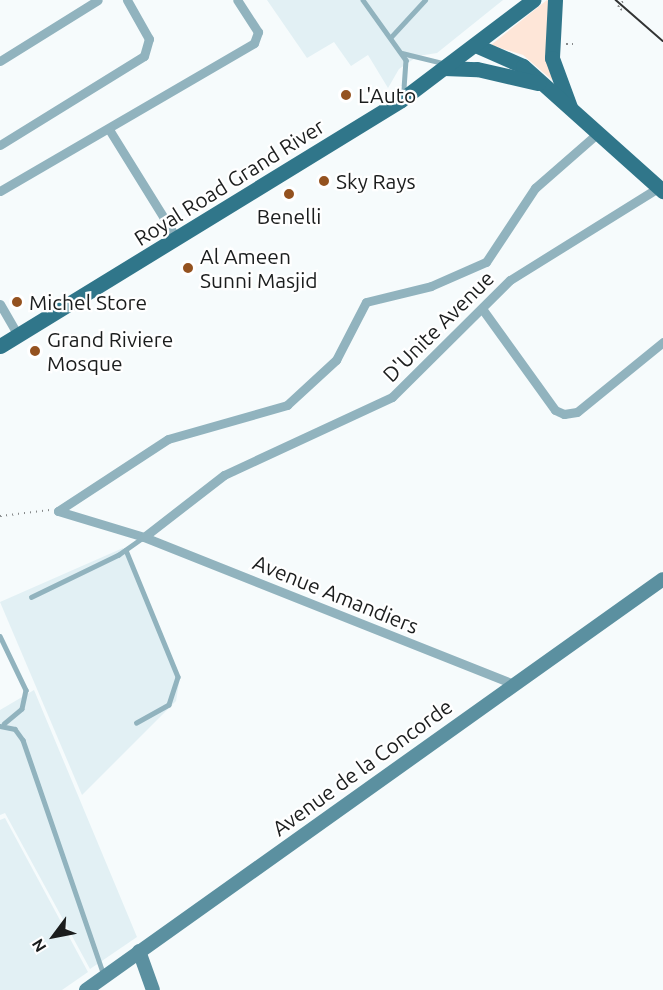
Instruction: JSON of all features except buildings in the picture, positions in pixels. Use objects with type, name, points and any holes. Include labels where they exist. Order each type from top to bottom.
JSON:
[{"type":"main road","name":"Royal Road Grand River","points":[[0,346],[401,100],[533,0]]},
{"type":"main road","points":[[555,0],[552,58],[571,110]]},
{"type":"main road","points":[[475,45],[484,64],[499,73]]},
{"type":"main road","points":[[475,45],[514,60],[539,84],[662,187]]},
{"type":"main road","points":[[448,66],[499,73],[539,84]]},
{"type":"street","points":[[0,61],[98,0]]},
{"type":"street","points":[[0,145],[144,56],[149,39],[127,0]]},
{"type":"street","points":[[0,191],[110,131],[259,39],[237,0]]},
{"type":"street","points":[[110,131],[177,239]]},
{"type":"street","points":[[58,511],[168,439],[287,405],[336,360],[366,303],[431,286],[486,262],[536,188],[599,132]]},
{"type":"street","name":"D'Unite Avenue","points":[[144,537],[224,475],[392,398],[483,310],[510,280],[662,187]]},
{"type":"street","points":[[0,304],[18,335]]},
{"type":"street","points":[[483,310],[555,410],[577,411],[663,342]]},
{"type":"street","name":"Avenue Amandiers","points":[[58,511],[144,537],[514,684]]},
{"type":"street","name":"Avenue de la Concorde","points":[[86,990],[663,579]]},
{"type":"street","points":[[139,951],[153,990]]},
{"type":"lane","points":[[363,0],[402,53],[408,75],[401,100]]},
{"type":"lane","points":[[391,37],[425,0]]},
{"type":"lane","points":[[402,53],[448,66]]},
{"type":"lane","points":[[31,597],[126,550],[144,537]]},
{"type":"lane","points":[[126,550],[178,677],[169,705],[137,723]]},
{"type":"lane","points":[[0,636],[26,690],[22,709],[2,725],[23,740],[105,977]]},
{"type":"path","points":[[622,10],[618,7],[624,0]]},
{"type":"path","points":[[558,44],[575,44]]},
{"type":"path","points":[[0,516],[30,508],[58,511]]},
{"type":"shaded area","points":[[267,0],[503,0],[437,53],[418,56],[399,69],[388,88],[368,55],[351,66],[334,42],[307,58]]},
{"type":"shaded area","points":[[547,0],[550,1],[552,80],[523,55],[491,45]]},
{"type":"shaded area","points":[[123,548],[180,677],[176,701],[82,795],[0,602]]},
{"type":"shaded area","points":[[34,690],[137,937],[90,969],[5,813],[0,815],[0,710]]},
{"type":"shaded area","points":[[5,818],[88,972],[62,990],[0,990],[0,820]]},
{"type":"tram line","points":[[616,0],[663,41]]},
{"type":"place","name":"L'Auto","points":[[346,95]]},
{"type":"place","name":"Sky Rays","points":[[324,181]]},
{"type":"place","name":"Benelli","points":[[289,194]]},
{"type":"place","name":"Al Ameen Sunni Masjid","points":[[188,268]]},
{"type":"place","name":"Michel Store","points":[[17,302]]},
{"type":"place","name":"Grand Riviere Mosque","points":[[35,351]]}]
